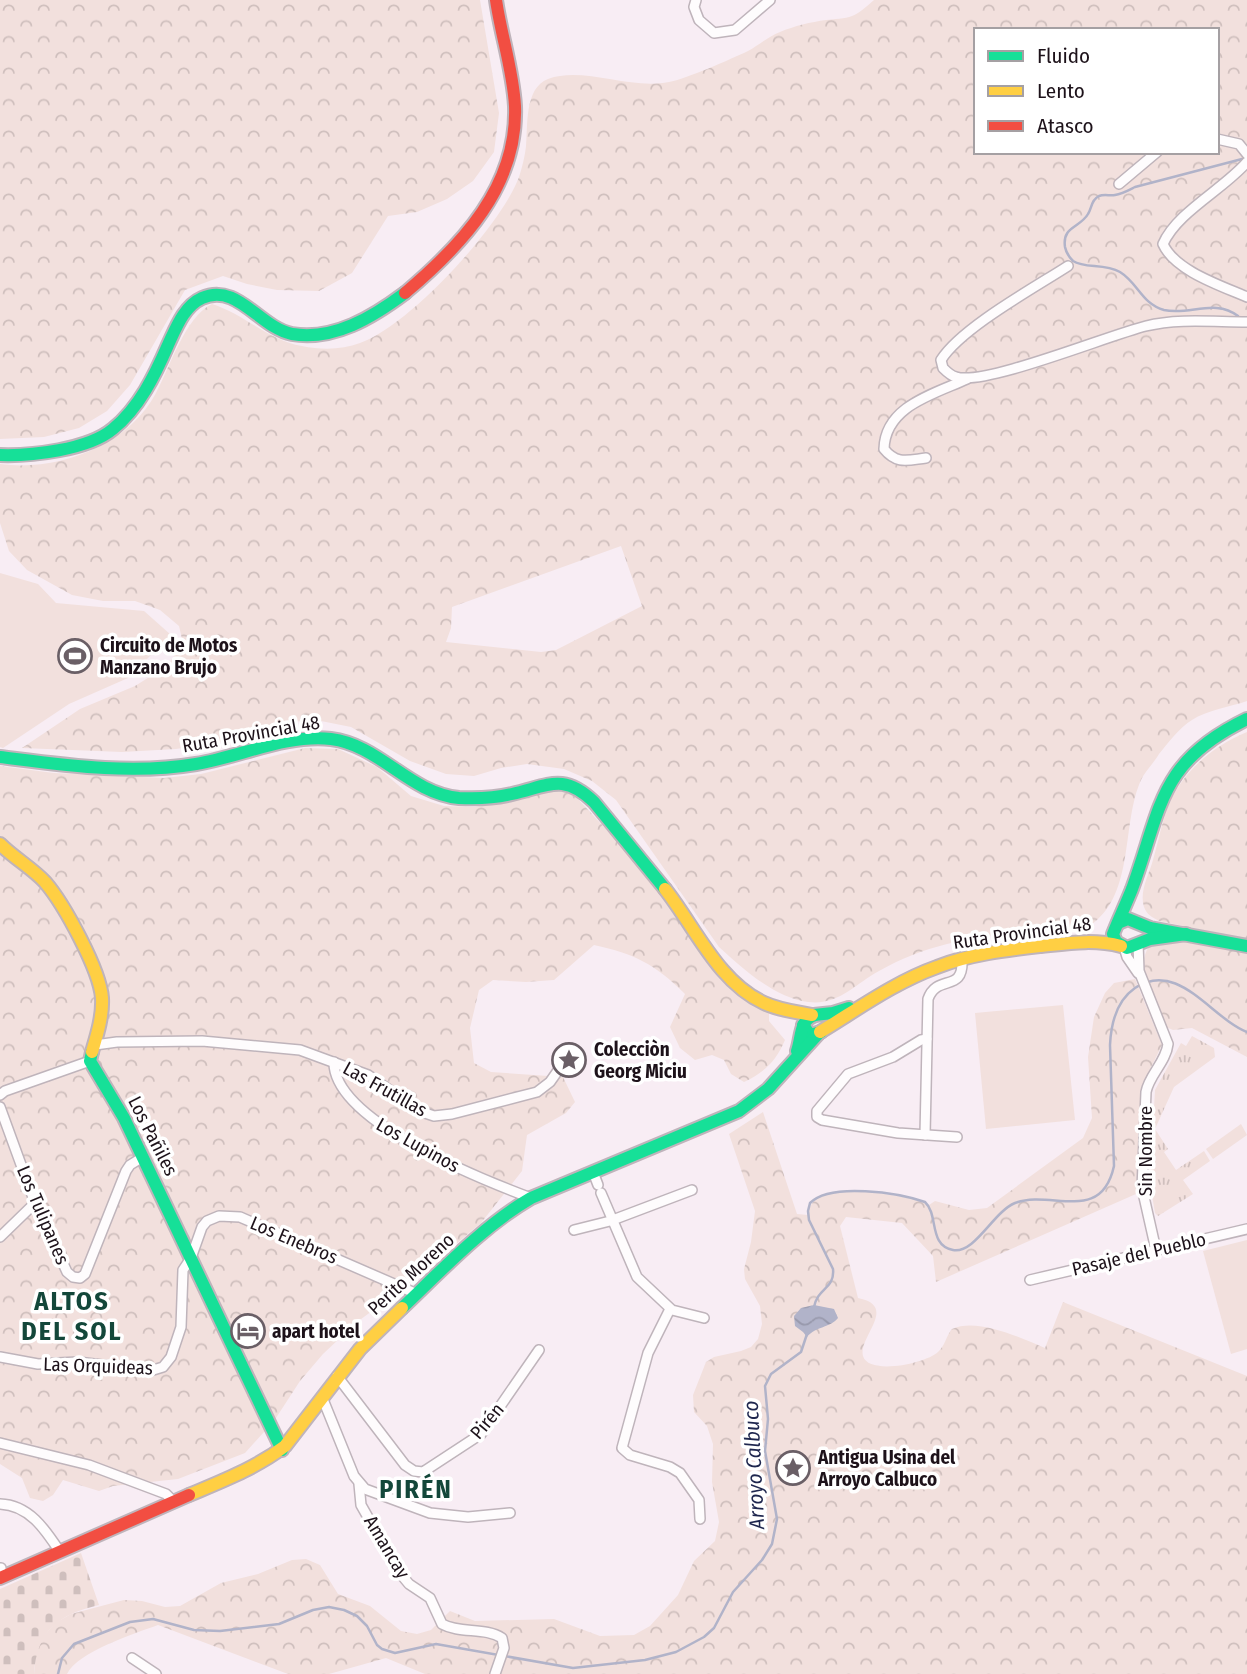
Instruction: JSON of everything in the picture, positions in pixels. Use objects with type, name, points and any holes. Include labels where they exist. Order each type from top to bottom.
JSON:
[{"type":"main road","points":[[0,455],[39,455],[65,449],[110,432],[130,412],[154,376],[190,305],[206,296],[222,295],[237,300],[281,332],[296,335],[325,332],[353,325],[381,311],[431,272],[491,203],[508,161],[515,119],[496,0]]},
{"type":"main road","points":[[1117,924],[1132,889],[1157,809],[1173,778],[1209,741],[1247,719]]},
{"type":"main road","name":"Ruta Provincial 48","points":[[0,757],[50,764],[176,766],[291,742],[333,739],[374,754],[418,786],[449,796],[494,798],[513,795],[548,783],[572,785],[594,801],[625,839],[679,908],[726,975],[746,993],[810,1031],[904,981],[962,956],[1087,941],[1101,941],[1130,948],[1138,943],[1190,935]]},
{"type":"main road","points":[[3,849],[41,878],[52,891],[99,980],[102,1000],[90,1061]]},
{"type":"main road","points":[[1132,889],[1131,910],[1142,933],[1138,943]]},
{"type":"main road","name":"Ruta Provincial 48","points":[[769,1005],[813,1015],[833,1013],[845,1010],[909,973],[962,956],[1001,946],[1091,935],[1128,919],[1247,946]]},
{"type":"main road","name":"Ruta Provincial 48","points":[[1117,924],[1114,937],[1122,947]]},
{"type":"main road","points":[[813,1015],[822,1020],[823,1028],[810,1031],[805,1018],[813,1015]]},
{"type":"main road","name":"Perito Moreno","points":[[1,1571],[60,1552],[249,1469],[282,1450],[298,1433],[360,1349],[512,1209],[531,1198],[739,1111],[762,1094],[793,1058],[801,1041],[810,1031]]},
{"type":"main road","name":"Los Pañiles","points":[[90,1061],[124,1118],[282,1450]]},
{"type":"street","points":[[696,0],[694,7],[698,20],[714,33],[736,30],[771,0]]},
{"type":"street","points":[[1219,139],[1239,144],[1247,154]]},
{"type":"street","points":[[1119,184],[1155,154]]},
{"type":"street","points":[[1247,162],[1237,174],[1179,222],[1163,244],[1166,250],[1191,272],[1247,297]]},
{"type":"street","points":[[1068,266],[1004,307],[949,348],[941,360],[943,368],[955,377],[972,377],[1004,371],[1148,325],[1247,322]]},
{"type":"street","points":[[926,457],[903,461],[891,458],[884,449],[884,435],[907,406],[972,377]]},
{"type":"street","name":"Sin Nombre","points":[[1138,943],[1137,962],[1141,977],[1168,1044],[1146,1092],[1142,1188],[1156,1250]]},
{"type":"street","name":"Sin Nombre","points":[[1122,947],[1141,977]]},
{"type":"street","points":[[926,1135],[929,996],[937,987],[960,977],[963,972],[962,956]]},
{"type":"street","points":[[927,1035],[889,1059],[848,1074],[816,1115],[822,1120],[898,1133],[957,1137]]},
{"type":"street","name":"Las Frutillas","points":[[95,1045],[121,1041],[209,1042],[292,1049],[334,1062],[374,1079],[419,1111],[439,1116],[537,1092],[550,1082],[570,1052]]},
{"type":"street","points":[[0,1095],[90,1061]]},
{"type":"street","name":"Los Lupinos","points":[[334,1062],[337,1079],[375,1122],[471,1175],[531,1198]]},
{"type":"street","name":"Los Tulipanes","points":[[0,1107],[36,1203],[70,1276],[83,1277],[87,1272],[126,1171],[130,1164],[143,1157]]},
{"type":"street","points":[[593,1172],[635,1273],[670,1309],[680,1314],[704,1318]]},
{"type":"street","points":[[575,1230],[612,1220],[692,1190]]},
{"type":"street","points":[[0,1237],[36,1203]]},
{"type":"street","name":"Los Enebros","points":[[191,1258],[200,1231],[207,1221],[219,1216],[236,1216],[417,1294]]},
{"type":"street","name":"Pasaje del Pueblo","points":[[1030,1280],[1247,1228]]},
{"type":"street","name":"Las Orquideas","points":[[0,1357],[38,1364],[78,1362],[150,1371],[163,1367],[171,1357],[179,1332],[182,1316],[182,1273],[191,1258]]},
{"type":"street","points":[[670,1309],[648,1353],[622,1448],[627,1454],[670,1467],[680,1473],[700,1503],[700,1519]]},
{"type":"street","name":"Pirén","points":[[338,1376],[405,1465],[411,1470],[423,1472],[481,1434],[539,1350]]},
{"type":"street","points":[[322,1397],[359,1484],[372,1492],[430,1513],[468,1517],[510,1513]]},
{"type":"street","points":[[0,1443],[89,1465],[166,1494],[174,1502]]},
{"type":"street","name":"Amancay","points":[[359,1484],[362,1505],[399,1572],[409,1584],[430,1598],[439,1621],[450,1628],[499,1636],[503,1641],[503,1651],[495,1674]]},
{"type":"street","points":[[0,1504],[17,1506],[40,1524],[60,1552]]},
{"type":"street","points":[[132,1658],[156,1674]]},
{"type":"green space","points":[[0,0],[480,0],[499,113],[494,152],[473,181],[447,199],[417,212],[388,216],[352,273],[319,291],[277,290],[223,276],[185,290],[130,385],[107,411],[79,428],[44,437],[0,439]]},
{"type":"green space","points":[[874,0],[1247,0],[1247,701],[1205,714],[1188,723],[1170,740],[1145,773],[1135,797],[1117,890],[1109,906],[1097,920],[1078,930],[1067,932],[995,935],[938,946],[887,967],[828,1001],[808,1002],[772,989],[719,947],[616,800],[592,781],[564,769],[527,764],[474,776],[446,774],[410,761],[351,727],[316,720],[277,723],[255,736],[176,749],[122,752],[22,748],[80,709],[135,686],[167,666],[183,643],[179,626],[160,610],[135,601],[103,601],[72,595],[27,570],[9,551],[0,523],[0,464],[44,464],[67,459],[109,441],[128,428],[144,412],[156,393],[186,331],[202,310],[212,304],[290,343],[331,349],[360,343],[403,317],[474,247],[509,198],[526,150],[531,99],[540,84],[548,79],[576,75],[638,83],[669,82],[731,59],[785,30],[852,16]],"holes":[[[621,546],[642,606],[556,650],[541,652],[446,642],[451,628],[452,607]]]},
{"type":"green space","name":"Circuito de Motos Manzano Brujo","points":[[0,573],[38,584],[56,603],[144,611],[171,635],[128,678],[69,704],[3,748],[0,747]]},
{"type":"green space","points":[[1247,732],[1247,939],[1159,921],[1147,912],[1143,895],[1171,800],[1189,772],[1204,758]]},
{"type":"green space","points":[[305,748],[338,749],[377,767],[411,796],[444,806],[475,807],[504,802],[547,789],[567,792],[578,799],[679,908],[711,962],[769,1005],[769,1021],[785,1040],[769,1065],[744,1082],[731,1074],[724,1060],[712,1055],[695,1060],[680,1048],[670,1027],[685,994],[644,962],[594,945],[554,980],[493,980],[479,990],[470,1028],[474,1063],[491,1072],[563,1077],[575,1102],[566,1113],[527,1135],[522,1171],[481,1223],[405,1287],[357,1322],[323,1354],[300,1381],[274,1421],[245,1453],[178,1479],[113,1486],[99,1491],[63,1480],[53,1495],[43,1501],[30,1498],[22,1478],[0,1464],[0,766],[54,773],[164,778],[201,774]]},
{"type":"green space","points":[[1170,940],[1195,940],[1247,952],[1247,1057],[1192,1028],[1173,1030],[1166,1027],[1149,986],[1144,964],[1149,947]]},
{"type":"green space","points":[[1135,979],[1162,1045],[1141,1088],[1136,1194],[936,1282],[933,1256],[902,1223],[846,1217],[840,1226],[858,1298],[870,1302],[875,1308],[874,1323],[863,1348],[863,1356],[867,1362],[899,1366],[922,1360],[940,1350],[952,1329],[962,1326],[999,1330],[1045,1348],[1063,1302],[1247,1376],[1247,1674],[425,1674],[386,1658],[329,1674],[288,1674],[158,1625],[94,1651],[82,1658],[67,1674],[34,1674],[36,1653],[43,1637],[55,1623],[71,1614],[124,1600],[165,1607],[180,1606],[221,1583],[258,1574],[292,1560],[306,1559],[320,1565],[338,1594],[370,1606],[401,1631],[417,1634],[431,1630],[450,1611],[475,1621],[554,1619],[600,1636],[634,1635],[650,1626],[678,1595],[694,1561],[715,1541],[719,1522],[712,1482],[713,1444],[707,1426],[694,1412],[693,1395],[706,1362],[714,1357],[751,1347],[758,1339],[762,1324],[760,1306],[745,1279],[744,1269],[755,1211],[729,1134],[763,1112],[797,1214],[808,1215],[813,1202],[823,1195],[838,1191],[873,1192],[919,1200],[929,1205],[935,1201],[969,1210],[987,1208],[1083,1138],[1092,1118],[1088,1057],[1094,1017],[1105,993],[1114,983]]},
{"type":"green space","points":[[1063,1005],[1075,1120],[986,1129],[975,1013]]},
{"type":"green space","points":[[1192,1036],[1214,1048],[1215,1057],[1174,1087],[1155,1129],[1168,1149],[1164,1152],[1176,1170],[1204,1151],[1210,1161],[1183,1180],[1193,1194],[1158,1216],[1155,1213],[1150,1183],[1155,1090],[1181,1043],[1186,1046]]},
{"type":"green space","points":[[1241,1124],[1247,1135],[1213,1159],[1206,1149]]},
{"type":"green space","points":[[1247,1240],[1247,1349],[1231,1354],[1203,1251]]},
{"type":"green space","points":[[81,1553],[99,1605],[72,1614],[52,1627],[40,1646],[34,1674],[0,1674],[0,1589]]},
{"type":"water","points":[[814,1305],[834,1309],[838,1318],[807,1337],[795,1326],[794,1316],[801,1308]]},
{"type":"waterway","points":[[1238,316],[1220,308],[1173,311],[1157,307],[1120,272],[1073,261],[1066,251],[1065,240],[1069,231],[1085,219],[1094,200],[1099,196],[1118,194],[1135,187],[1242,159]]},
{"type":"waterway","name":"Arroyo Calbuco","points":[[814,1307],[833,1276],[833,1269],[809,1220],[810,1203],[820,1197],[833,1193],[866,1191],[899,1195],[925,1202],[932,1214],[940,1242],[953,1250],[969,1246],[999,1215],[1015,1203],[1029,1200],[1086,1200],[1098,1195],[1107,1184],[1114,1166],[1110,1045],[1112,1029],[1119,1006],[1135,988],[1151,981],[1180,985],[1247,1032]]},
{"type":"waterway","name":"Arroyo Calbuco","points":[[58,1674],[62,1658],[74,1644],[130,1622],[153,1619],[194,1630],[220,1631],[279,1624],[313,1610],[329,1607],[357,1616],[367,1626],[377,1645],[395,1653],[436,1644],[573,1668],[645,1660],[676,1652],[704,1637],[714,1628],[733,1592],[762,1560],[772,1544],[777,1519],[765,1451],[768,1419],[765,1386],[771,1374],[801,1352],[807,1334]]},
{"type":"traffic: fast","points":[[0,455],[43,453],[74,447],[113,429],[131,411],[145,390],[185,312],[202,298],[226,296],[280,330],[308,335],[323,334],[352,325],[380,311],[405,293]]},
{"type":"traffic: fast","points":[[1186,934],[1150,939],[1127,948],[1116,942],[1113,934],[1132,889],[1167,789],[1179,770],[1196,752],[1218,735],[1247,719]]},
{"type":"traffic: fast","points":[[0,757],[98,768],[147,769],[213,761],[280,743],[314,738],[349,743],[365,750],[425,788],[459,798],[499,796],[546,785],[564,784],[594,802],[665,889]]},
{"type":"traffic: fast","points":[[1118,923],[1128,919],[1150,928],[1247,946]]},
{"type":"traffic: fast","points":[[814,1015],[849,1008]]},
{"type":"traffic: fast","points":[[797,1051],[804,1025],[815,1015]]},
{"type":"traffic: fast","points":[[803,1025],[810,1035],[821,1032]]},
{"type":"traffic: fast","points":[[402,1308],[464,1249],[513,1209],[531,1198],[739,1111],[768,1089],[818,1034]]},
{"type":"traffic: fast","points":[[92,1052],[90,1061],[124,1118],[282,1450]]},
{"type":"traffic: slow","points":[[0,844],[53,892],[88,955],[102,998],[101,1019],[92,1052]]},
{"type":"traffic: slow","points":[[665,889],[708,952],[733,982],[764,1003],[812,1015]]},
{"type":"traffic: slow","points":[[820,1032],[906,980],[962,959],[1001,951],[1071,943],[1091,942],[1121,946]]},
{"type":"traffic: slow","points":[[189,1495],[251,1467],[285,1446],[360,1349],[402,1308]]},
{"type":"traffic: jam","points":[[405,293],[466,234],[497,188],[507,162],[513,135],[515,106],[496,0]]},
{"type":"traffic: jam","points":[[0,1578],[189,1495]]},
{"type":"place","name":"Circuito de Motos Manzano Brujo","points":[[75,656]]},
{"type":"place","name":"Colecciòn Georg Miciu","points":[[569,1060]]},
{"type":"place","name":"apart hotel","points":[[248,1331]]},
{"type":"place","name":"Antigua Usina del Arroyo Calbuco","points":[[793,1468]]},
{"type":"district","name":"ALTOS DEL SOL","points":[[72,1316]]},
{"type":"district","name":"PIRÉN","points":[[416,1489]]}]
